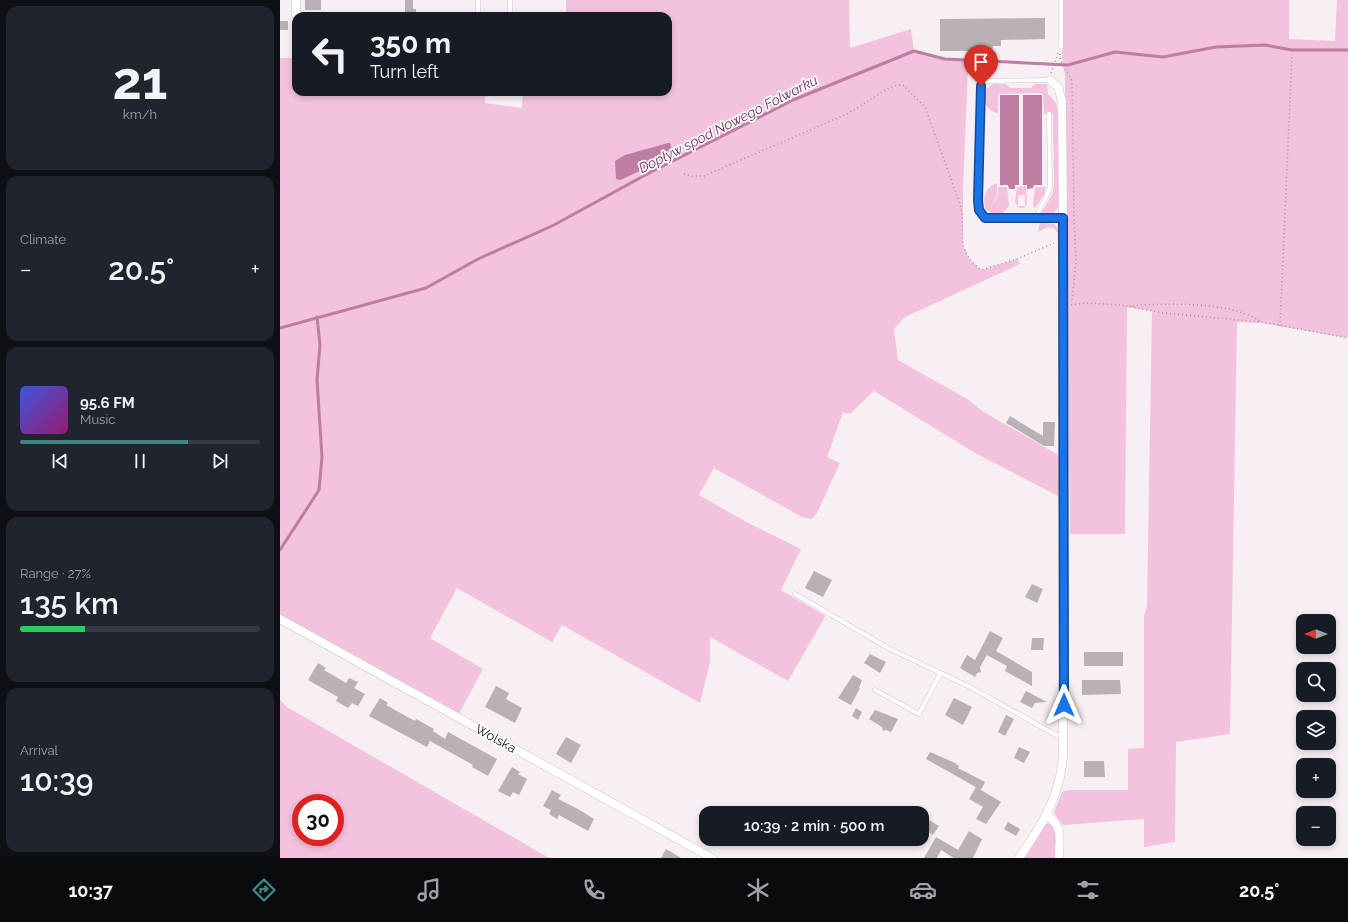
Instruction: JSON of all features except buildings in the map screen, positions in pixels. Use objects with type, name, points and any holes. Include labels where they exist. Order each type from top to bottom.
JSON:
[{"type":"street","points":[[296,0],[296,12]]},
{"type":"street","points":[[1019,858],[1047,815],[1059,785],[1064,736],[1062,101],[1058,87],[1050,80]]},
{"type":"street","points":[[994,218],[1063,218]]},
{"type":"street","name":"Wolska","points":[[280,619],[712,858]]},
{"type":"street","points":[[1047,815],[1056,822],[1059,828],[1059,858]]},
{"type":"lane","points":[[478,0],[478,12]]},
{"type":"lane","points":[[510,0],[510,12]]},
{"type":"lane","points":[[1060,46],[1061,0]]},
{"type":"lane","points":[[994,218],[985,218],[979,210],[981,86],[987,81],[1050,80]]},
{"type":"lane","points":[[1037,218],[1039,209],[1048,194],[1050,185],[1049,114]]},
{"type":"lane","points":[[795,594],[888,648],[972,688],[1056,734],[1064,736]]},
{"type":"lane","points":[[876,690],[919,714],[940,674]]},
{"type":"path","points":[[1280,326],[1292,54]]},
{"type":"path","points":[[1051,70],[1054,68],[1054,60]]},
{"type":"path","points":[[1060,62],[1069,73],[1072,83],[1073,210],[1076,262],[1075,285],[1071,306],[1085,303],[1104,303],[1162,313],[1262,322],[1348,338]]},
{"type":"path","points":[[684,174],[704,176],[847,114],[889,88],[903,85],[925,107],[960,208],[962,219],[962,246],[969,259],[981,270],[1017,259],[1063,236]]},
{"type":"path","points":[[1127,307],[1167,303],[1193,304],[1246,313],[1262,322]]},
{"type":"shaded area","points":[[566,0],[849,0],[850,48],[911,29],[914,51],[945,59],[967,60],[968,67],[963,189],[963,246],[969,259],[981,270],[1017,259],[1020,264],[905,317],[894,329],[898,360],[969,400],[982,411],[1060,456],[1060,497],[975,453],[874,391],[850,414],[843,412],[827,457],[840,463],[817,513],[812,519],[802,517],[714,468],[699,495],[748,523],[801,549],[781,590],[825,617],[788,681],[710,637],[710,662],[700,703],[562,625],[552,642],[457,588],[430,638],[483,669],[457,717],[280,619],[280,58],[292,58],[292,96],[485,96],[485,103],[522,108],[523,96],[672,96],[672,12],[566,12]]},
{"type":"shaded area","points":[[1063,0],[1289,0],[1289,39],[1335,41],[1337,0],[1348,0],[1348,338],[1262,323],[1237,322],[1230,734],[1176,742],[1175,842],[1144,847],[1144,819],[1063,825],[1054,813],[1062,792],[1068,790],[1128,790],[1128,749],[1144,748],[1144,616],[1147,606],[1152,311],[1127,307],[1125,534],[1070,534],[1065,77],[1062,57]]},
{"type":"shaded area","points":[[994,84],[1006,84],[1010,88],[1031,88],[1035,84],[1047,84],[1048,94],[1056,103],[1058,111],[1059,204],[1055,212],[1047,215],[1041,213],[1052,195],[1054,186],[1053,114],[1044,114],[1042,93],[1000,94],[998,95],[998,113],[990,110],[985,104],[984,96],[987,88]]},
{"type":"shaded area","points":[[1000,95],[1019,95],[1019,185],[1015,185],[1015,189],[1009,189],[1008,185],[1000,185]]},
{"type":"shaded area","points":[[1023,95],[1042,95],[1042,185],[1034,185],[1033,188],[1027,189],[1027,185],[1023,185]]},
{"type":"shaded area","points":[[670,143],[673,156],[620,180],[616,179],[615,161],[625,155]]},
{"type":"shaded area","points":[[997,183],[997,195],[990,210],[998,195],[998,187],[1007,187],[1009,206],[1002,214],[994,215],[986,210],[984,201],[987,190]]},
{"type":"shaded area","points":[[1026,186],[1027,204],[1024,208],[1019,208],[1015,203],[1017,187]],"holes":[[[1018,195],[1025,195],[1025,206],[1018,206]]]},
{"type":"shaded area","points":[[1035,187],[1046,187],[1044,195],[1035,208],[1033,205]]},
{"type":"shaded area","points":[[1040,222],[1054,224],[1060,231],[1059,236],[1055,229],[1048,227],[1038,232]]},
{"type":"shaded area","points":[[280,700],[287,707],[549,858],[280,858]]},
{"type":"shaded area","points":[[1051,823],[1056,831],[1056,858],[1024,858],[1046,824]]},
{"type":"waterway","name":"Dopływ spod Nowego Folwarku","points":[[280,328],[426,288],[478,259],[552,226],[651,172],[793,100],[914,51],[945,59],[1068,65],[1115,52],[1163,57],[1216,47],[1265,45],[1292,50],[1348,50]]},
{"type":"waterway","points":[[280,550],[319,490],[322,457],[317,380],[320,345],[317,317]]},
{"type":"route","points":[[981,86],[980,92],[982,115],[978,200],[981,215],[985,218],[1063,218],[1064,705]]}]
